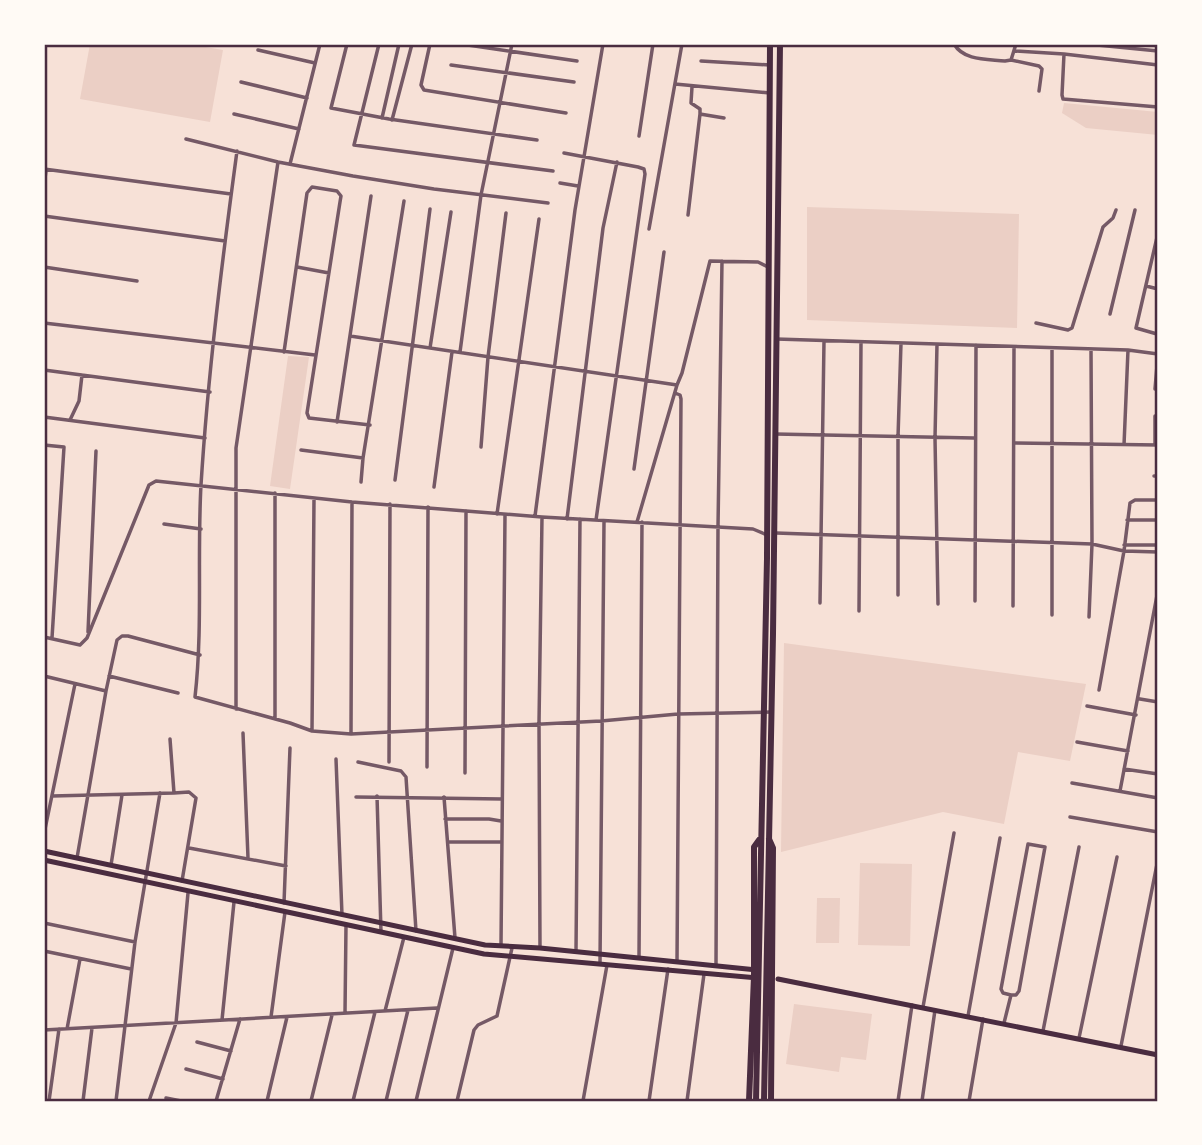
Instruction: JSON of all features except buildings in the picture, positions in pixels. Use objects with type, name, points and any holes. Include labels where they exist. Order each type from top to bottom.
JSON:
[{"type":"main road","points":[[770,530],[775,435],[769,268],[771,44]]},
{"type":"main road","points":[[764,1101],[772,712],[772,339],[780,44]]},
{"type":"main road","points":[[756,1101],[763,711],[770,544]]},
{"type":"main road","points":[[768,837],[773,848],[771,1101]]},
{"type":"main road","points":[[749,1101],[754,992],[754,847],[760,842]]},
{"type":"main road","points":[[44,851],[455,940],[716,966],[1158,1055]]},
{"type":"main road","points":[[44,860],[188,893],[484,954],[752,974]]},
{"type":"street","points":[[290,164],[320,44]]},
{"type":"street","points":[[346,44],[331,108],[392,120],[537,140]]},
{"type":"street","points":[[379,44],[354,145],[553,171]]},
{"type":"street","points":[[382,118],[399,44]]},
{"type":"street","points":[[392,120],[412,44]]},
{"type":"street","points":[[430,44],[421,88],[566,113]]},
{"type":"street","points":[[461,44],[577,61]]},
{"type":"street","points":[[460,353],[481,195],[512,44]]},
{"type":"street","points":[[535,516],[582,156],[603,44]]},
{"type":"street","points":[[639,136],[653,44]]},
{"type":"street","points":[[649,229],[682,44]]},
{"type":"street","points":[[954,44],[958,51],[966,56],[1011,60],[1039,66],[1042,69],[1039,91]]},
{"type":"street","points":[[1011,60],[1016,44]]},
{"type":"street","points":[[1087,44],[1158,51]]},
{"type":"street","points":[[258,50],[315,64]]},
{"type":"street","points":[[1015,51],[1158,65]]},
{"type":"street","points":[[1064,54],[1063,99],[1158,107]]},
{"type":"street","points":[[701,61],[770,65]]},
{"type":"street","points":[[450,65],[574,82]]},
{"type":"street","points":[[241,82],[307,98]]},
{"type":"street","points":[[675,83],[770,93]]},
{"type":"street","points":[[688,215],[700,114],[700,109],[691,103],[692,86]]},
{"type":"street","points":[[234,114],[299,130]]},
{"type":"street","points":[[700,114],[724,118]]},
{"type":"street","points":[[186,139],[278,162],[434,189],[548,203]]},
{"type":"street","points":[[237,151],[225,241],[201,486],[200,655],[195,697],[312,731],[351,734],[601,721],[678,714],[772,712]]},
{"type":"street","points":[[564,153],[617,162],[644,169],[645,174],[596,520]]},
{"type":"street","points":[[236,709],[236,448],[278,162]]},
{"type":"street","points":[[567,519],[603,228],[617,162]]},
{"type":"street","points":[[44,187],[45,169],[231,194]]},
{"type":"street","points":[[561,183],[579,186]]},
{"type":"street","points":[[284,352],[307,193],[312,187],[337,191],[341,196],[307,413],[309,418],[370,425]]},
{"type":"street","points":[[337,422],[371,196]]},
{"type":"street","points":[[361,481],[404,201]]},
{"type":"street","points":[[396,480],[430,209]]},
{"type":"street","points":[[1036,323],[1068,331],[1072,328],[1103,227],[1113,218],[1116,210]]},
{"type":"street","points":[[1110,314],[1135,210]]},
{"type":"street","points":[[429,349],[451,212]]},
{"type":"street","points":[[481,446],[488,358],[506,213]]},
{"type":"street","points":[[44,216],[225,241]]},
{"type":"street","points":[[497,513],[539,219]]},
{"type":"street","points":[[1157,334],[1136,328],[1158,233]]},
{"type":"street","points":[[634,469],[664,252]]},
{"type":"street","points":[[639,958],[639,522],[682,373],[710,261],[758,262],[769,268]]},
{"type":"street","points":[[716,966],[722,261]]},
{"type":"street","points":[[44,267],[137,281]]},
{"type":"street","points":[[297,267],[329,273]]},
{"type":"street","points":[[1146,286],[1158,289]]},
{"type":"street","points":[[44,323],[315,355]]},
{"type":"street","points":[[349,336],[677,385]]},
{"type":"street","points":[[772,339],[1128,350],[1158,354],[1155,389]]},
{"type":"street","points":[[820,603],[824,341]]},
{"type":"street","points":[[859,611],[861,342]]},
{"type":"street","points":[[898,595],[901,343]]},
{"type":"street","points":[[937,344],[935,438],[938,604]]},
{"type":"street","points":[[975,601],[976,345]]},
{"type":"street","points":[[1013,606],[1014,346]]},
{"type":"street","points":[[1052,348],[1052,615]]},
{"type":"street","points":[[1089,617],[1092,544],[1091,349]]},
{"type":"street","points":[[1124,445],[1128,350]]},
{"type":"street","points":[[434,487],[452,352]]},
{"type":"street","points":[[44,370],[210,391]]},
{"type":"street","points":[[70,420],[79,401],[82,375]]},
{"type":"street","points":[[675,393],[679,394],[681,399],[677,962]]},
{"type":"street","points":[[1015,443],[1157,445],[1155,416]]},
{"type":"street","points":[[44,418],[206,438]]},
{"type":"street","points":[[775,435],[974,438]]},
{"type":"street","points":[[44,445],[64,447],[52,639]]},
{"type":"street","points":[[301,450],[363,458]]},
{"type":"street","points":[[87,638],[96,451]]},
{"type":"street","points":[[44,637],[80,645],[87,638],[149,485],[156,481],[236,488],[314,499],[505,515],[822,535],[1092,544],[1124,551],[1158,552]]},
{"type":"street","points":[[275,494],[275,719]]},
{"type":"street","points":[[312,731],[314,499]]},
{"type":"street","points":[[1099,690],[1131,500],[1158,500]]},
{"type":"street","points":[[351,734],[352,502]]},
{"type":"street","points":[[389,762],[390,504]]},
{"type":"street","points":[[427,767],[428,507]]},
{"type":"street","points":[[465,773],[466,511]]},
{"type":"street","points":[[501,945],[505,515]]},
{"type":"street","points":[[540,948],[542,517]]},
{"type":"street","points":[[576,952],[580,519]]},
{"type":"street","points":[[1127,520],[1158,520]]},
{"type":"street","points":[[600,963],[604,522]]},
{"type":"street","points":[[164,524],[201,529]]},
{"type":"street","points":[[1124,545],[1158,545]]},
{"type":"street","points":[[1120,791],[1158,590]]},
{"type":"street","points":[[77,858],[117,640],[128,636],[200,655]]},
{"type":"street","points":[[109,676],[178,693]]},
{"type":"street","points":[[44,677],[106,691]]},
{"type":"street","points":[[44,834],[75,684]]},
{"type":"street","points":[[1139,699],[1158,702]]},
{"type":"street","points":[[1087,706],[1136,715]]},
{"type":"street","points":[[297,726],[312,721]]},
{"type":"street","points":[[243,733],[248,858]]},
{"type":"street","points":[[170,739],[174,793]]},
{"type":"street","points":[[1077,742],[1128,751]]},
{"type":"street","points":[[284,902],[290,748]]},
{"type":"street","points":[[336,759],[342,915]]},
{"type":"street","points":[[358,762],[404,773],[416,931]]},
{"type":"street","points":[[1124,769],[1158,774]]},
{"type":"street","points":[[1072,783],[1158,798]]},
{"type":"street","points":[[52,796],[189,792],[196,797],[182,881]]},
{"type":"street","points":[[116,1101],[131,969],[160,793]]},
{"type":"street","points":[[111,865],[122,794]]},
{"type":"street","points":[[377,796],[381,932]]},
{"type":"street","points":[[356,797],[502,799]]},
{"type":"street","points":[[444,797],[455,940]]},
{"type":"street","points":[[1070,817],[1158,832]]},
{"type":"street","points":[[446,819],[501,821]]},
{"type":"street","points":[[923,1007],[954,833]]},
{"type":"street","points":[[968,1016],[1000,838]]},
{"type":"street","points":[[448,842],[501,842]]},
{"type":"street","points":[[1028,844],[1045,848],[1019,991],[1018,994],[1011,995],[1003,993],[1002,989],[1028,844]]},
{"type":"street","points":[[1043,1031],[1079,847]]},
{"type":"street","points":[[189,848],[286,866]]},
{"type":"street","points":[[1079,1038],[1118,857]]},
{"type":"street","points":[[1121,1046],[1158,859]]},
{"type":"street","points":[[149,1101],[176,1023],[188,893]]},
{"type":"street","points":[[222,1020],[234,902]]},
{"type":"street","points":[[271,1017],[285,912]]},
{"type":"street","points":[[44,923],[135,942]]},
{"type":"street","points":[[345,1013],[346,925]]},
{"type":"street","points":[[385,1011],[404,937]]},
{"type":"street","points":[[457,1101],[474,1030],[496,1016],[512,955],[512,945]]},
{"type":"street","points":[[416,1101],[453,948]]},
{"type":"street","points":[[44,951],[131,969]]},
{"type":"street","points":[[67,1029],[80,958]]},
{"type":"street","points":[[583,1101],[608,963]]},
{"type":"street","points":[[649,1101],[668,969]]},
{"type":"street","points":[[687,1101],[705,972]]},
{"type":"street","points":[[1004,1023],[1011,995]]},
{"type":"street","points":[[898,1101],[912,1005]]},
{"type":"street","points":[[44,1030],[438,1008]]},
{"type":"street","points":[[386,1101],[408,1010]]},
{"type":"street","points":[[922,1101],[935,1010]]},
{"type":"street","points":[[353,1101],[374,1012]]},
{"type":"street","points":[[311,1101],[333,1014]]},
{"type":"street","points":[[267,1101],[287,1017]]},
{"type":"street","points":[[216,1101],[240,1019]]},
{"type":"street","points":[[969,1101],[982,1019]]},
{"type":"street","points":[[83,1101],[92,1028]]},
{"type":"street","points":[[49,1101],[59,1029]]},
{"type":"street","points":[[197,1042],[231,1051]]},
{"type":"street","points":[[186,1069],[223,1079]]},
{"type":"street","points":[[166,1097],[181,1101]]},
{"type":"shaded area","points":[[90,44],[188,44],[223,50],[210,122],[80,99]]},
{"type":"shaded area","points":[[1064,103],[1158,112],[1158,135],[1086,128],[1062,113]]},
{"type":"shaded area","points":[[807,207],[1019,214],[1017,328],[807,320]]},
{"type":"shaded area","points":[[288,356],[309,357],[290,489],[270,486]]},
{"type":"shaded area","points":[[784,643],[1086,684],[1070,761],[1018,752],[1004,824],[943,812],[781,852]]},
{"type":"shaded area","points":[[860,863],[912,864],[910,946],[858,945]]},
{"type":"shaded area","points":[[817,898],[840,898],[839,943],[816,943]]},
{"type":"shaded area","points":[[794,1004],[872,1014],[866,1060],[841,1057],[839,1072],[786,1064]]}]
